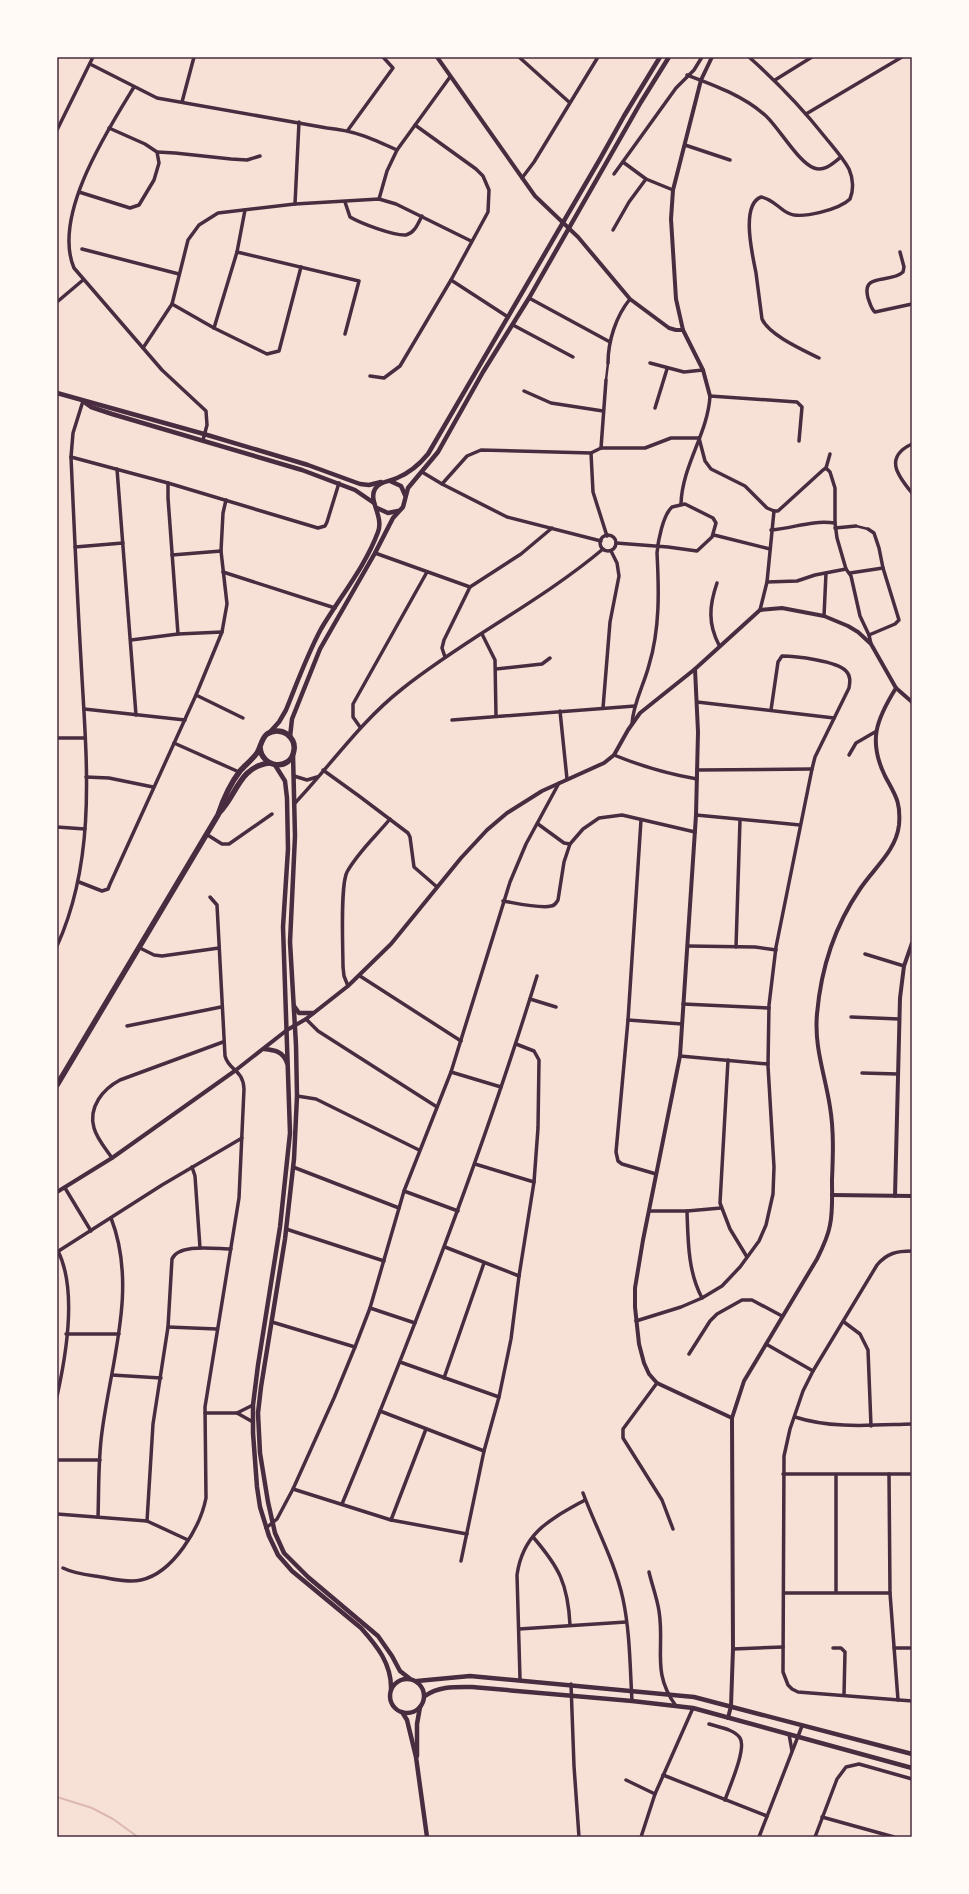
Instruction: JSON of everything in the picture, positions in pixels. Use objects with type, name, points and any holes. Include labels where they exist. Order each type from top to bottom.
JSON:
[{"type":"main road","points":[[57,393],[308,465],[360,484],[369,485],[389,481],[411,470],[428,454],[660,57]]},
{"type":"main road","points":[[405,495],[410,484],[438,452],[529,298],[641,102],[669,57]]},
{"type":"main road","points":[[83,401],[91,407],[105,412],[302,470],[354,490],[380,510],[388,513],[398,511]]},
{"type":"main road","points":[[290,737],[292,719],[320,649],[376,553],[398,511],[404,504],[404,489],[399,484],[389,481]]},
{"type":"main road","points":[[218,815],[225,796],[239,772],[254,756],[260,747],[263,738],[279,722],[286,710],[308,656],[321,630],[364,561],[378,532],[380,521],[375,505],[374,492],[376,487],[383,482]]},
{"type":"main road","points":[[269,733],[281,731],[290,737],[294,744],[295,836],[290,928],[297,1096],[293,1167],[286,1229],[258,1413],[260,1454],[273,1524],[279,1544],[284,1553],[308,1577],[378,1636],[392,1656],[400,1671],[409,1678],[417,1681],[470,1676],[520,1679],[667,1693],[694,1697],[731,1706],[912,1754]]},
{"type":"main road","points":[[260,747],[262,756],[268,763]]},
{"type":"main road","points":[[57,1085],[140,948],[206,834],[246,774],[254,766],[268,763],[275,765],[287,763],[294,754]]},
{"type":"main road","points":[[275,765],[283,777],[287,798],[288,849],[283,927],[290,1133],[288,1165],[275,1266],[258,1364],[253,1405],[258,1492],[266,1528],[274,1549],[284,1563],[298,1577],[361,1628],[373,1642],[382,1654],[390,1673],[391,1703],[396,1709],[402,1712],[413,1712],[420,1707]]},
{"type":"main road","points":[[293,1005],[299,1013],[313,1013]]},
{"type":"main road","points":[[264,1049],[275,1050],[284,1056],[288,1068]]},
{"type":"main road","points":[[391,1690],[400,1680],[409,1678]]},
{"type":"main road","points":[[417,1681],[423,1688],[425,1696]]},
{"type":"main road","points":[[416,1757],[417,1724],[420,1707],[425,1696],[433,1691],[452,1687],[472,1687],[693,1708],[912,1768]]},
{"type":"main road","points":[[402,1712],[407,1720],[416,1757],[427,1837]]},
{"type":"street","points":[[57,130],[93,57]]},
{"type":"street","points":[[182,102],[194,57]]},
{"type":"street","points":[[348,130],[393,68],[383,57]]},
{"type":"street","points":[[437,57],[535,196],[569,228],[630,299],[669,328],[683,330]]},
{"type":"street","points":[[519,57],[569,102]]},
{"type":"street","points":[[522,178],[534,162],[569,102],[598,57]]},
{"type":"street","points":[[614,174],[687,76],[694,70],[702,57]]},
{"type":"street","points":[[681,504],[685,481],[708,411],[710,396],[703,370],[683,330],[676,299],[671,219],[673,190],[702,80],[712,57]]},
{"type":"street","points":[[750,57],[775,80],[806,114],[841,157],[848,168],[852,182],[852,195],[846,204],[836,209],[800,216],[787,213],[774,202],[761,197],[756,200],[753,206],[749,227],[751,251],[756,271],[762,319],[764,324],[776,334],[819,358]]},
{"type":"street","points":[[775,80],[812,57]]},
{"type":"street","points":[[806,114],[902,57]]},
{"type":"street","points":[[90,64],[157,98],[348,130],[362,134],[397,150]]},
{"type":"street","points":[[687,76],[702,80],[740,98],[765,115],[800,157],[813,168],[820,169],[828,167],[841,157]]},
{"type":"street","points":[[379,200],[387,171],[397,150],[450,77]]},
{"type":"street","points":[[134,87],[109,128],[90,165],[79,192],[69,230],[69,256],[74,268],[83,280],[162,370],[206,411],[207,418],[202,440]]},
{"type":"street","points":[[295,204],[298,122]]},
{"type":"street","points":[[370,376],[384,378],[400,366],[451,280],[488,212],[489,190],[486,182],[476,169],[415,125]]},
{"type":"street","points":[[109,128],[145,144],[157,152],[175,152],[247,160],[260,156]]},
{"type":"street","points":[[685,145],[730,160]]},
{"type":"street","points":[[79,192],[130,208],[139,205],[154,180],[159,163],[157,152]]},
{"type":"street","points":[[623,162],[646,179],[673,190]]},
{"type":"street","points":[[613,230],[629,202],[646,179]]},
{"type":"street","points":[[143,348],[172,304],[188,240],[199,225],[218,213],[295,204],[379,200],[396,204],[471,241]]},
{"type":"street","points":[[345,202],[350,217],[363,224],[407,235],[414,231],[422,216]]},
{"type":"street","points":[[214,328],[237,252],[245,210]]},
{"type":"street","points":[[82,249],[179,274]]},
{"type":"street","points":[[237,252],[359,281],[345,334]]},
{"type":"street","points":[[900,252],[904,267],[903,272],[897,276],[870,282],[866,290],[872,309],[875,312],[912,304]]},
{"type":"street","points":[[172,304],[214,328],[267,354],[280,351],[301,267]]},
{"type":"street","points":[[57,302],[83,280]]},
{"type":"street","points":[[451,280],[508,317]]},
{"type":"street","points":[[529,298],[610,342]]},
{"type":"street","points":[[601,448],[610,342],[618,318],[630,299]]},
{"type":"street","points":[[513,325],[573,356]]},
{"type":"street","points":[[650,364],[684,372],[703,370]]},
{"type":"street","points":[[655,408],[667,369]]},
{"type":"street","points":[[524,391],[551,403],[603,411]]},
{"type":"street","points":[[710,396],[797,402],[802,407],[799,441]]},
{"type":"street","points":[[57,946],[66,924],[79,882],[85,829],[86,777],[84,709],[74,547],[71,457],[73,433],[83,401]]},
{"type":"street","points":[[442,484],[467,456],[480,450],[591,453],[601,448],[645,448],[671,438],[698,438]]},
{"type":"street","points":[[698,438],[708,465],[730,479],[745,486],[767,508],[774,511],[778,510],[826,468],[830,454]]},
{"type":"street","points":[[912,444],[900,451],[896,456],[895,463],[898,472],[912,493]]},
{"type":"street","points":[[591,453],[593,492],[607,536]]},
{"type":"street","points":[[71,457],[168,483],[320,528],[327,522],[339,484]]},
{"type":"street","points":[[826,468],[830,472],[835,488],[835,525],[846,569],[850,573],[860,616],[869,635],[871,644],[896,688],[912,702]]},
{"type":"street","points":[[117,469],[136,715]]},
{"type":"street","points":[[422,472],[442,484],[507,517],[601,541]]},
{"type":"street","points":[[168,483],[178,634]]},
{"type":"street","points":[[79,882],[99,890],[105,890],[110,884],[153,787],[185,720],[222,632],[227,604],[221,551],[222,522],[226,500]]},
{"type":"street","points":[[616,544],[658,546],[695,551],[714,535],[716,521],[701,511],[681,504],[669,510],[658,546],[658,596],[655,638],[650,665],[635,706],[632,724]]},
{"type":"street","points":[[57,1192],[112,1158],[236,1070],[287,1030],[306,1019],[360,976],[391,944],[477,840],[507,813],[535,795],[567,779],[596,768],[614,755],[640,713],[695,669],[760,610],[767,582],[774,511]]},
{"type":"street","points":[[771,530],[793,528],[813,522],[856,526],[868,529],[875,536],[899,620],[896,624],[869,635]]},
{"type":"street","points":[[445,657],[442,648],[444,640],[470,587],[521,554],[552,528]]},
{"type":"street","points":[[714,535],[770,549]]},
{"type":"street","points":[[601,541],[607,536]]},
{"type":"street","points":[[607,536],[613,538],[616,544]]},
{"type":"street","points":[[601,541],[601,547],[603,549]]},
{"type":"street","points":[[74,547],[123,544]]},
{"type":"street","points":[[611,551],[616,544]]},
{"type":"street","points":[[603,549],[611,551],[617,563],[619,576],[610,622],[603,708]]},
{"type":"street","points":[[295,803],[360,727],[402,688],[445,657],[482,634],[586,563],[603,549]]},
{"type":"street","points":[[172,555],[221,551]]},
{"type":"street","points":[[376,553],[470,587]]},
{"type":"street","points":[[850,573],[883,568]]},
{"type":"street","points":[[767,582],[797,581],[826,572],[846,569]]},
{"type":"street","points":[[224,572],[335,608]]},
{"type":"street","points":[[360,727],[353,717],[353,704],[427,572]]},
{"type":"street","points":[[824,616],[826,572]]},
{"type":"street","points":[[717,583],[712,596],[710,620],[720,645]]},
{"type":"street","points":[[760,610],[782,608],[824,616],[848,626],[858,632],[871,644]]},
{"type":"street","points":[[131,640],[178,634],[222,632]]},
{"type":"street","points":[[482,634],[493,653],[496,669],[496,716]]},
{"type":"street","points":[[636,1321],[660,1315],[702,1298],[722,1286],[747,1257],[758,1241],[766,1225],[773,1194],[774,1167],[768,1064],[769,1008],[776,950],[800,825],[815,757],[849,688],[850,677],[847,672],[839,666],[787,656],[779,658],[771,710]]},
{"type":"street","points":[[496,669],[542,664],[550,658]]},
{"type":"street","points":[[695,669],[698,702],[698,770],[680,1056],[635,1288],[636,1321],[639,1344],[644,1363],[649,1374],[657,1383],[732,1418]]},
{"type":"street","points":[[728,1718],[731,1706],[733,1649],[732,1418],[744,1381],[822,1248],[830,1225],[833,1127],[817,1043],[817,1015],[825,964],[836,931],[860,889],[894,843],[899,823],[896,795],[880,764],[875,746],[875,732],[885,706],[896,688]]},
{"type":"street","points":[[196,695],[243,718]]},
{"type":"street","points":[[698,702],[834,718]]},
{"type":"street","points":[[452,720],[635,706]]},
{"type":"street","points":[[84,709],[185,720]]},
{"type":"street","points":[[560,712],[567,779]]},
{"type":"street","points":[[849,756],[856,743],[875,732]]},
{"type":"street","points":[[57,738],[85,738]]},
{"type":"street","points":[[174,743],[239,772]]},
{"type":"street","points":[[614,755],[670,774],[697,779]]},
{"type":"street","points":[[698,770],[812,769]]},
{"type":"street","points":[[323,770],[408,833],[410,837],[414,868],[437,887]]},
{"type":"street","points":[[294,776],[307,780],[317,777]]},
{"type":"street","points":[[86,777],[116,779],[153,787]]},
{"type":"street","points":[[266,1528],[273,1524],[282,1511],[293,1489],[355,1347],[370,1308],[404,1190],[451,1072],[503,901],[518,863],[559,783]]},
{"type":"street","points":[[206,834],[222,844],[229,844],[272,814]]},
{"type":"street","points":[[503,901],[550,907],[556,904],[558,900],[564,862],[570,844],[583,829],[599,818],[622,815],[695,832]]},
{"type":"street","points":[[696,815],[800,825]]},
{"type":"street","points":[[348,986],[344,976],[343,904],[345,877],[358,855],[390,819]]},
{"type":"street","points":[[641,820],[628,1020],[617,1157],[622,1164],[656,1174]]},
{"type":"street","points":[[736,947],[740,820]]},
{"type":"street","points":[[538,824],[564,843],[570,844]]},
{"type":"street","points":[[57,828],[85,829]]},
{"type":"street","points":[[63,1568],[73,1573],[126,1581],[142,1580],[152,1577],[164,1569],[188,1540],[201,1519],[206,1498],[205,1413],[217,1329],[239,1198],[244,1084],[242,1078],[236,1070],[226,1060],[223,1042],[216,905],[210,897]]},
{"type":"street","points":[[896,1196],[899,1019],[904,966],[912,943]]},
{"type":"street","points":[[688,946],[776,950]]},
{"type":"street","points":[[140,948],[154,955],[162,956],[219,948]]},
{"type":"street","points":[[865,954],[904,966]]},
{"type":"street","points":[[360,976],[461,1041]]},
{"type":"street","points":[[342,1504],[445,1247],[516,1044],[537,976]]},
{"type":"street","points":[[530,999],[556,1007]]},
{"type":"street","points":[[683,1004],[769,1008]]},
{"type":"street","points":[[127,1026],[221,1007]]},
{"type":"street","points":[[851,1017],[899,1019]]},
{"type":"street","points":[[306,1019],[318,1031],[437,1107]]},
{"type":"street","points":[[628,1020],[682,1024]]},
{"type":"street","points":[[112,1158],[96,1134],[93,1120],[98,1101],[106,1089],[120,1080],[223,1042]]},
{"type":"street","points":[[461,1561],[484,1450],[499,1397],[511,1339],[519,1276],[534,1182],[538,1128],[539,1060],[534,1051],[516,1044]]},
{"type":"street","points":[[680,1056],[768,1064]]},
{"type":"street","points":[[728,1060],[721,1208],[730,1229],[747,1257]]},
{"type":"street","points":[[451,1072],[501,1088]]},
{"type":"street","points":[[862,1073],[898,1074]]},
{"type":"street","points":[[297,1096],[316,1098],[419,1150]]},
{"type":"street","points":[[57,1396],[65,1355],[67,1286],[64,1266],[57,1251],[192,1167],[242,1138]]},
{"type":"street","points":[[475,1164],[534,1182]]},
{"type":"street","points":[[192,1167],[195,1176],[200,1248]]},
{"type":"street","points":[[293,1167],[399,1208]]},
{"type":"street","points":[[65,1188],[91,1231]]},
{"type":"street","points":[[404,1190],[458,1211]]},
{"type":"street","points":[[832,1195],[912,1196]]},
{"type":"street","points":[[649,1211],[687,1211],[721,1208]]},
{"type":"street","points":[[687,1211],[689,1256],[697,1289],[702,1298]]},
{"type":"street","points":[[98,1517],[102,1432],[120,1334],[122,1294],[121,1258],[117,1234],[111,1218]]},
{"type":"street","points":[[286,1229],[384,1261]]},
{"type":"street","points":[[445,1247],[519,1276]]},
{"type":"street","points":[[147,1521],[153,1424],[168,1327],[172,1259],[180,1250],[200,1248],[231,1249]]},
{"type":"street","points":[[912,1251],[892,1253],[883,1258],[813,1371],[803,1391],[790,1429],[784,1456],[783,1474],[784,1592],[782,1647],[785,1679],[792,1689],[798,1692],[912,1701]]},
{"type":"street","points":[[444,1378],[484,1263]]},
{"type":"street","points":[[689,1354],[710,1321],[717,1314],[742,1300],[752,1300],[782,1316]]},
{"type":"street","points":[[370,1308],[415,1323]]},
{"type":"street","points":[[272,1322],[355,1347]]},
{"type":"street","points":[[844,1322],[860,1334],[868,1350],[870,1358],[871,1426]]},
{"type":"street","points":[[168,1327],[217,1329]]},
{"type":"street","points":[[66,1334],[120,1334]]},
{"type":"street","points":[[766,1344],[813,1371]]},
{"type":"street","points":[[400,1362],[499,1397]]},
{"type":"street","points":[[112,1375],[161,1378]]},
{"type":"street","points":[[657,1383],[623,1429],[622,1434],[623,1438],[662,1500],[673,1529]]},
{"type":"street","points":[[205,1413],[237,1413],[253,1405]]},
{"type":"street","points":[[380,1411],[484,1450]]},
{"type":"street","points":[[237,1413],[253,1422]]},
{"type":"street","points":[[795,1417],[820,1423],[871,1426],[912,1424]]},
{"type":"street","points":[[391,1520],[426,1429]]},
{"type":"street","points":[[57,1460],[100,1460]]},
{"type":"street","points":[[783,1474],[912,1474]]},
{"type":"street","points":[[889,1474],[890,1592],[898,1700]]},
{"type":"street","points":[[836,1475],[836,1592]]},
{"type":"street","points":[[293,1489],[391,1520],[467,1534]]},
{"type":"street","points":[[583,1493],[615,1573],[623,1599],[632,1701]]},
{"type":"street","points":[[520,1679],[517,1575],[519,1562],[533,1536],[549,1520],[586,1500]]},
{"type":"street","points":[[57,1514],[147,1521],[188,1540]]},
{"type":"street","points":[[533,1536],[559,1572],[566,1592],[570,1625]]},
{"type":"street","points":[[649,1572],[659,1612],[660,1663],[667,1693],[676,1706]]},
{"type":"street","points":[[784,1592],[890,1592]]},
{"type":"street","points":[[519,1629],[626,1622]]},
{"type":"street","points":[[733,1649],[782,1647]]},
{"type":"street","points":[[833,1648],[841,1648],[845,1652],[844,1695]]},
{"type":"street","points":[[894,1648],[912,1648]]},
{"type":"street","points":[[571,1684],[579,1837]]},
{"type":"street","points":[[641,1837],[655,1794],[693,1708]]},
{"type":"street","points":[[709,1724],[733,1732],[742,1742],[741,1754],[725,1800]]},
{"type":"street","points":[[759,1837],[802,1726]]},
{"type":"street","points":[[789,1734],[792,1754]]},
{"type":"street","points":[[815,1837],[837,1779],[846,1767],[859,1764],[912,1779]]},
{"type":"street","points":[[663,1776],[767,1816]]},
{"type":"street","points":[[626,1780],[655,1794]]},
{"type":"street","points":[[822,1817],[894,1837]]},
{"type":"waterway","points":[[57,1797],[92,1808],[113,1819],[138,1837]]}]
